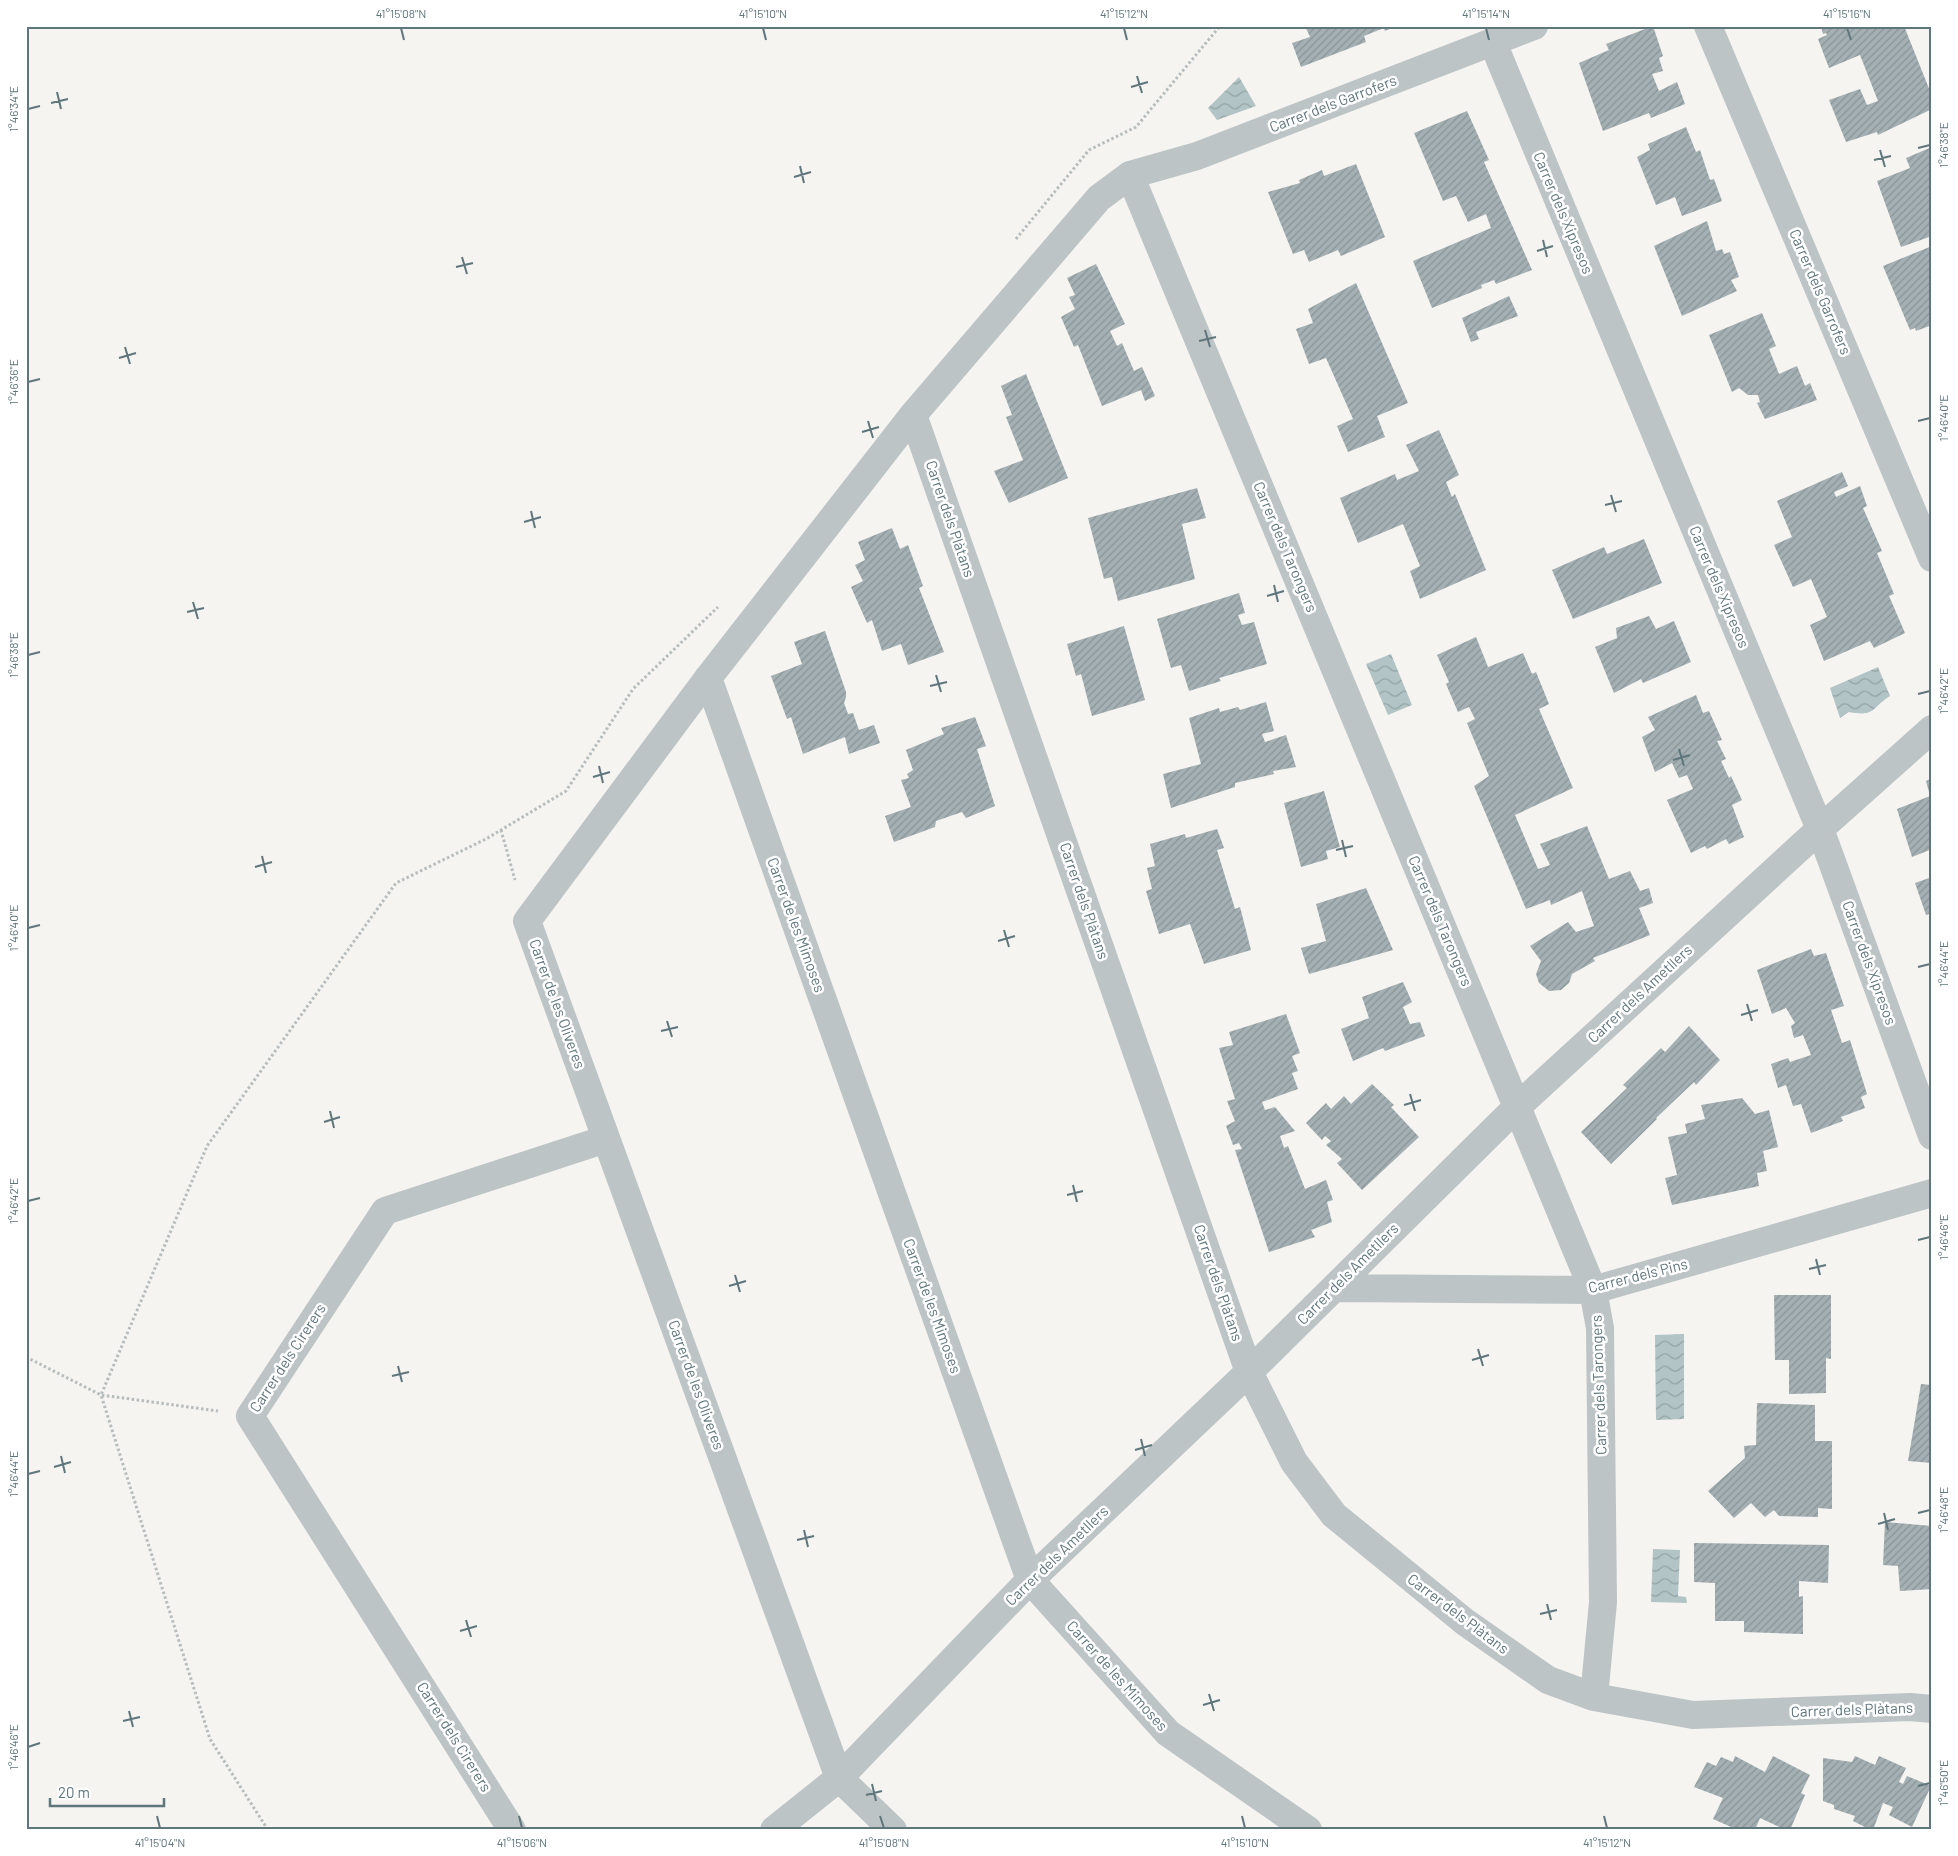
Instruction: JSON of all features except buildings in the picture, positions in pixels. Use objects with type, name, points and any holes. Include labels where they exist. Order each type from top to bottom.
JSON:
[{"type":"street","name":"Carrer dels Garrofers","points":[[1130,175],[1197,156],[1534,26]]},
{"type":"street","name":"Carrer dels Garrofers","points":[[1708,26],[1932,558]]},
{"type":"street","name":"Carrer dels Xipresos","points":[[1493,43],[1820,829],[1932,1136]]},
{"type":"street","points":[[527,922],[708,678],[913,415],[1099,198],[1130,175]]},
{"type":"street","name":"Carrer dels Tarongers","points":[[1130,175],[1593,1290],[1600,1328],[1603,1602],[1594,1697]]},
{"type":"street","name":"Carrer dels Plàtans","points":[[913,415],[1249,1372],[1294,1462],[1334,1515],[1472,1627],[1548,1680],[1594,1697],[1693,1715],[1910,1707],[1932,1709]]},
{"type":"street","name":"Carrer de les Mimoses","points":[[708,678],[1030,1580],[1168,1733],[1308,1830]]},
{"type":"street","name":"Carrer dels Ametllers","points":[[774,1830],[839,1778],[1030,1580],[1249,1372],[1517,1107],[1820,829],[1932,730]]},
{"type":"street","name":"Carrer de les Oliveres","points":[[527,922],[839,1778],[893,1830]]},
{"type":"street","name":"Carrer dels Cirerers","points":[[512,1830],[250,1416],[385,1211],[606,1138]]},
{"type":"street","name":"Carrer dels Pins","points":[[1334,1288],[1593,1290],[1932,1193]]},
{"type":"path","points":[[501,830],[527,922]]},
{"type":"path","points":[[26,1357],[102,1395],[250,1416]]},
{"type":"water","points":[[1239,77],[1256,106],[1217,120],[1208,108]]},
{"type":"water","points":[[1391,654],[1412,705],[1388,715],[1366,664]]},
{"type":"water","points":[[1878,667],[1890,696],[1869,712],[1849,712],[1840,718],[1830,688]]},
{"type":"water","points":[[1684,1334],[1684,1419],[1656,1420],[1655,1335]]},
{"type":"water","points":[[1653,1549],[1680,1550],[1678,1596],[1686,1597],[1687,1603],[1651,1602]]}]
